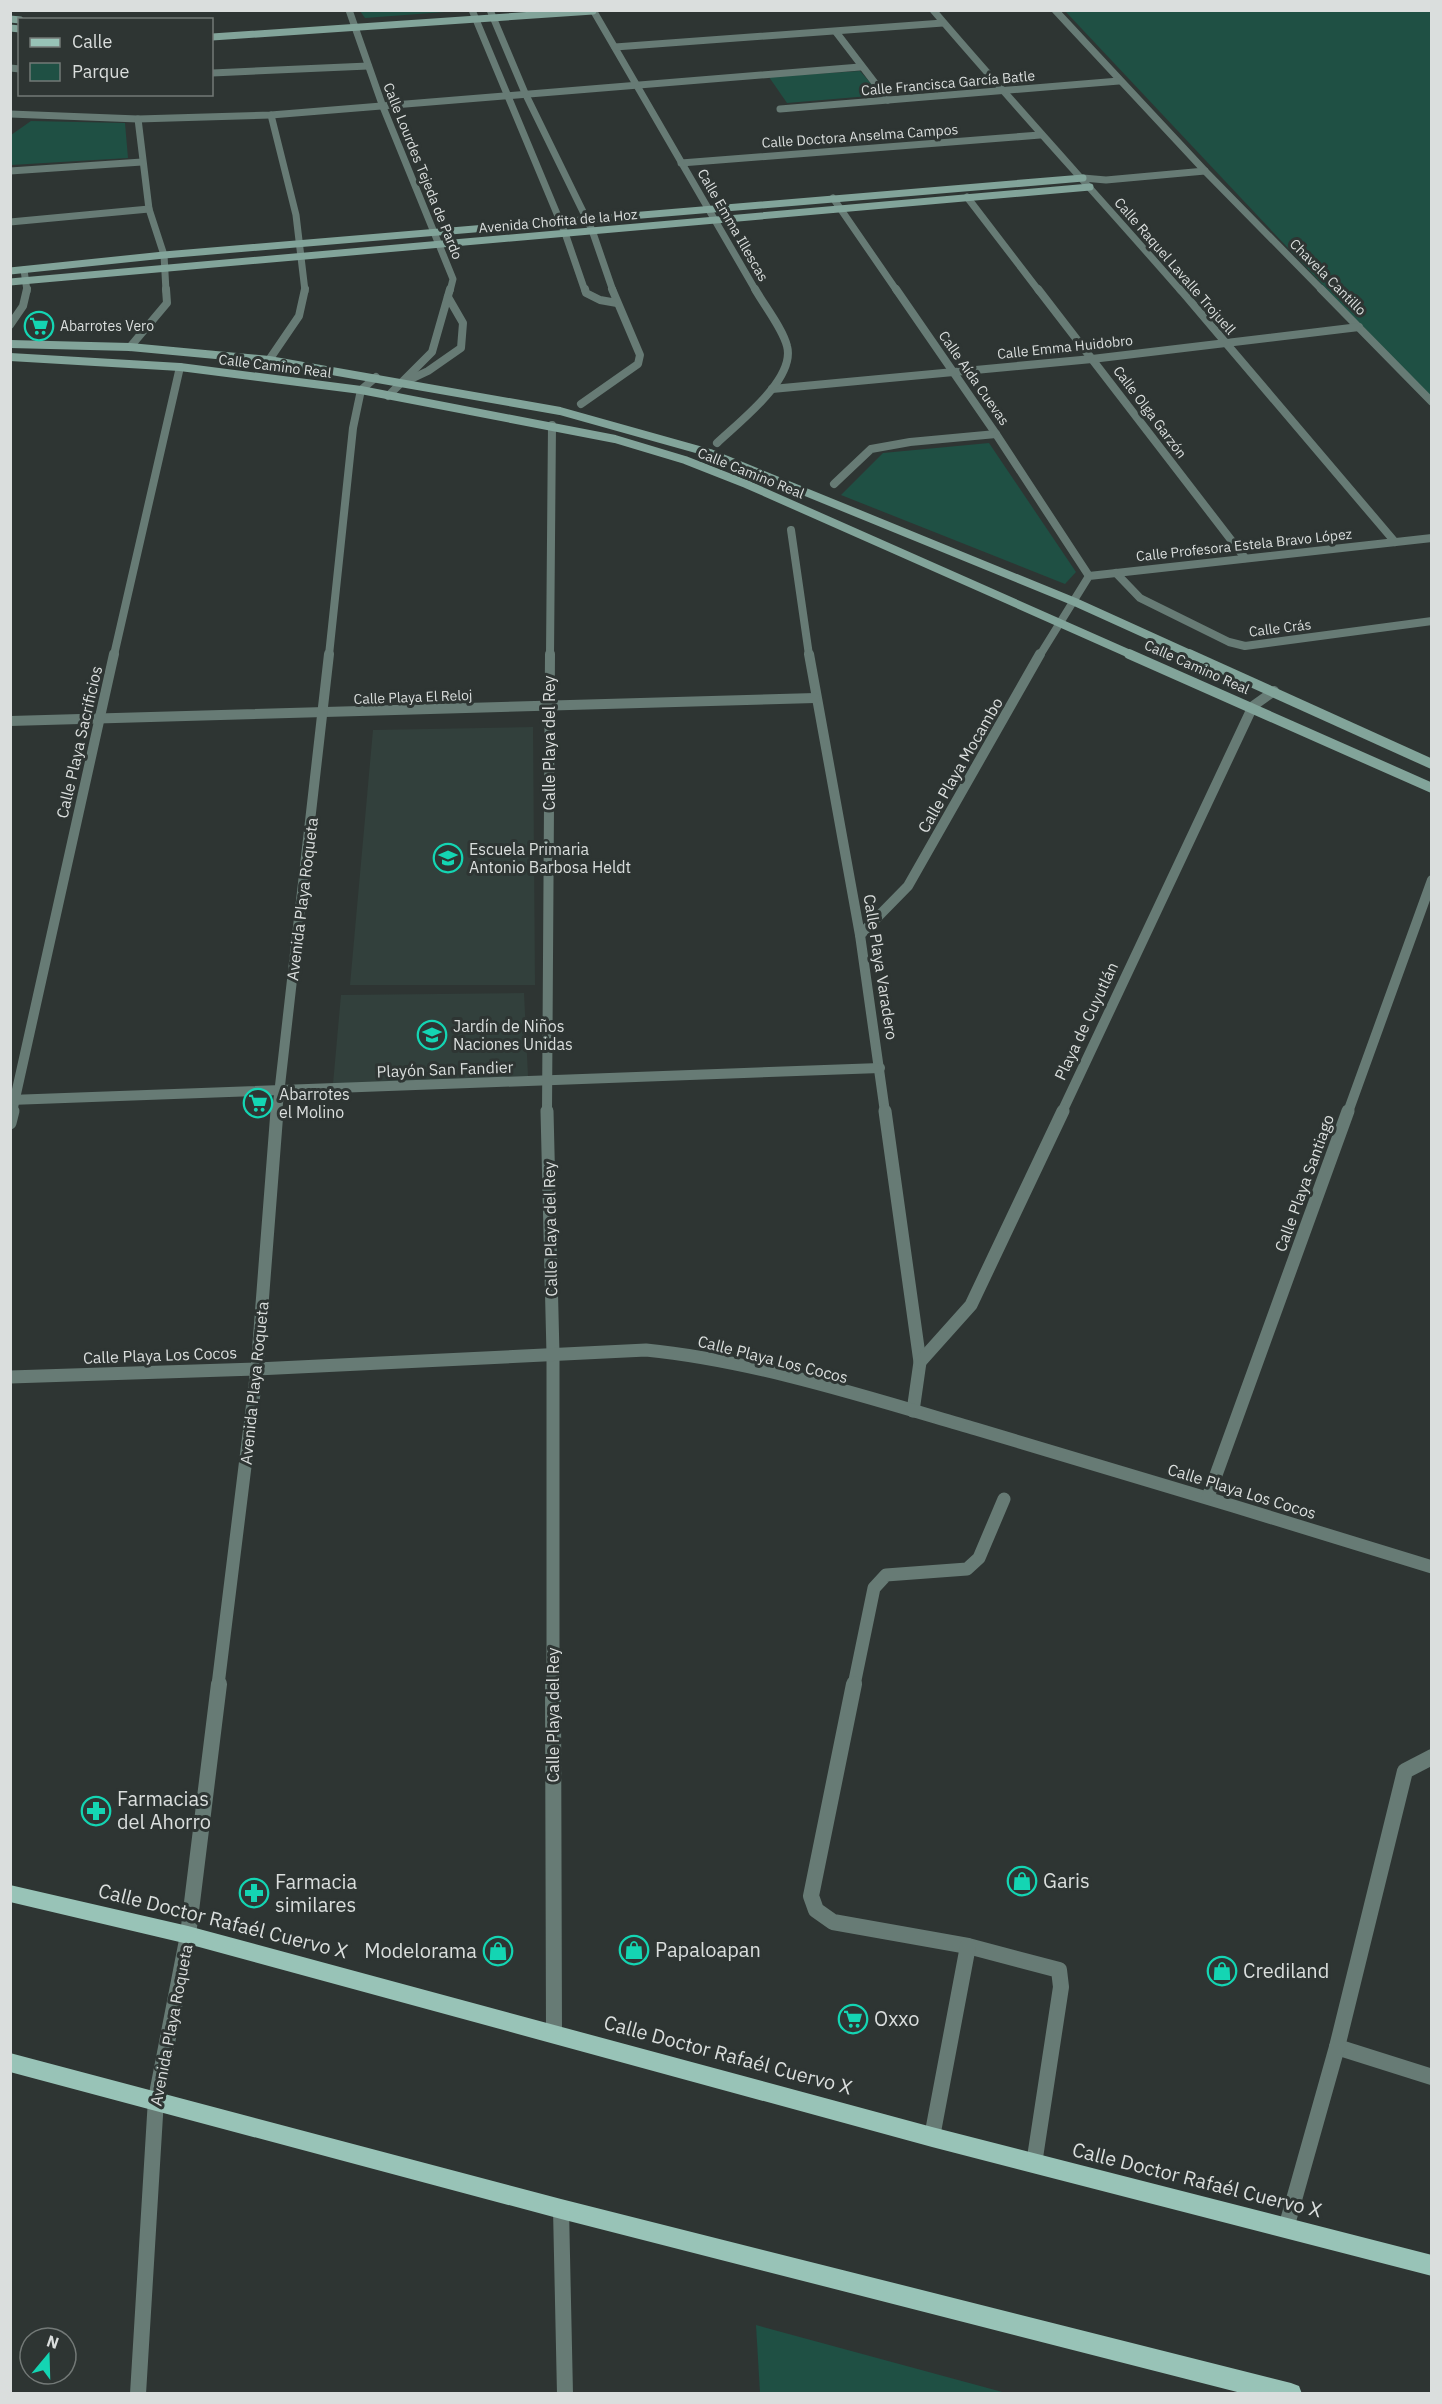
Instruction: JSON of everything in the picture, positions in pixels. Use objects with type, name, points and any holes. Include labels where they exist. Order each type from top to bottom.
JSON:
[{"type":"main road","name":"Calle Doctor Rafaél Cuervo X","points":[[10,1893],[188,1935],[554,2032],[932,2137],[1431,2266]]},
{"type":"main road","points":[[10,2062],[156,2099],[561,2209],[1290,2394]]},
{"type":"street","name":"Calle Lourdes Tejeda de Pardo","points":[[349,10],[383,107],[453,279],[432,352],[388,396]]},
{"type":"street","points":[[491,13],[503,10]]},
{"type":"street","points":[[213,37],[474,14],[602,10]]},
{"type":"street","name":"Calle Raquel Lavalle Trojuell","points":[[933,10],[1040,135],[1083,178],[1395,542]]},
{"type":"street","name":"Chavela Cantillo","points":[[1055,10],[1205,171],[1431,402]]},
{"type":"street","name":"Calle Emma Illescas","points":[[593,11],[787,345],[788,364],[772,389],[717,443]]},
{"type":"street","points":[[491,13],[525,93],[592,230],[617,303],[640,355],[638,364],[581,404]]},
{"type":"street","points":[[474,14],[566,232],[586,293],[600,300],[617,303]]},
{"type":"street","points":[[615,47],[943,23]]},
{"type":"street","points":[[213,31],[355,25]]},
{"type":"street","points":[[836,32],[860,67],[888,100]]},
{"type":"street","points":[[213,73],[368,66]]},
{"type":"street","points":[[10,114],[138,119],[271,115],[860,67]]},
{"type":"street","name":"Calle Francisca García Batle","points":[[780,109],[1119,81]]},
{"type":"street","points":[[10,124],[23,115]]},
{"type":"street","points":[[269,360],[302,309],[307,282],[304,255],[271,115]]},
{"type":"street","points":[[130,347],[168,303],[164,255],[149,209],[138,119]]},
{"type":"street","name":"Calle Doctora Anselma Campos","points":[[681,163],[1040,135]]},
{"type":"street","points":[[10,171],[142,162]]},
{"type":"street","name":"Avenida Chofita de la Hoz","points":[[10,271],[164,255],[433,234],[832,198],[1083,178],[1106,180],[1205,171]]},
{"type":"street","name":"Avenida Chofita de la Hoz","points":[[10,282],[1090,187],[1106,180]]},
{"type":"street","name":"Calle Olga Garzón","points":[[967,197],[1245,558]]},
{"type":"street","name":"Calle Aída Cuevas","points":[[832,198],[996,434],[1089,576]]},
{"type":"street","points":[[10,222],[149,209]]},
{"type":"street","points":[[10,325],[18,318],[26,302],[27,281],[24,270]]},
{"type":"street","points":[[404,382],[428,372],[460,348],[463,323],[448,297]]},
{"type":"street","name":"Calle Emma Huidobro","points":[[772,389],[1092,359],[1359,327]]},
{"type":"street","name":"Calle Camino Real","points":[[10,344],[130,347],[269,360],[560,411],[710,453],[1075,602],[1431,764]]},
{"type":"street","name":"Calle Camino Real","points":[[10,357],[180,367],[361,390],[552,425],[615,439],[685,460],[746,484],[1253,706],[1431,788]]},
{"type":"street","name":"Calle Playa Sacrificios","points":[[10,1123],[13,1100],[180,367]]},
{"type":"street","points":[[361,390],[376,377]]},
{"type":"street","name":"Avenida Playa Roqueta","points":[[138,2394],[156,2099],[188,1935],[257,1369],[279,1091],[353,428],[361,390]]},
{"type":"street","name":"Calle Playa del Rey","points":[[552,425],[546,1082],[553,1354],[554,2032]]},
{"type":"street","points":[[834,484],[872,449],[910,442],[996,434]]},
{"type":"street","name":"Calle Playa Varadero","points":[[791,530],[815,698],[860,935],[880,1068],[920,1362],[913,1411]]},
{"type":"street","name":"Calle Profesora Estela Bravo López","points":[[1089,576],[1431,538]]},
{"type":"street","name":"Calle Crás","points":[[1116,573],[1140,598],[1229,642],[1245,646],[1431,621]]},
{"type":"street","points":[[1075,602],[1089,576]]},
{"type":"street","name":"Calle Playa Mocambo","points":[[860,935],[908,886],[1059,621],[1075,602]]},
{"type":"street","name":"Playa de Cuyutlán","points":[[920,1362],[971,1305],[1253,706],[1274,691]]},
{"type":"street","name":"Calle Playa El Reloj","points":[[10,721],[815,698]]},
{"type":"street","name":"Calle Playa Santiago","points":[[1208,1497],[1431,880]]},
{"type":"street","name":"Playón San Fandier","points":[[13,1100],[880,1068]]},
{"type":"street","name":"Calle Playa Los Cocos","points":[[10,1377],[257,1369],[646,1350],[704,1356],[913,1411],[1208,1497],[1431,1567]]},
{"type":"street","points":[[1004,1499],[979,1558],[967,1569],[886,1575],[874,1588],[811,1896],[816,1910],[833,1922],[968,1946],[1059,1971],[1061,1987],[1035,2164]]},
{"type":"street","points":[[1286,2228],[1337,2047],[1405,1771],[1431,1757]]},
{"type":"street","points":[[932,2137],[968,1946]]},
{"type":"street","points":[[1337,2047],[1431,2077]]},
{"type":"street","points":[[561,2209],[565,2394]]},
{"type":"shaded area","name":"Escuela Primaria Antonio Barbosa Heldt","points":[[533,727],[535,985],[350,985],[373,730]]},
{"type":"shaded area","name":"Jardín de Niños Naciones Unidas","points":[[524,993],[528,1076],[333,1084],[341,995]]},
{"type":"green space","points":[[363,10],[458,11],[365,18],[360,11]]},
{"type":"green space","points":[[1065,11],[1431,11],[1431,400]]},
{"type":"green space","points":[[860,71],[881,95],[787,103],[769,77]]},
{"type":"green space","points":[[31,121],[125,123],[128,158],[11,165],[11,135]]},
{"type":"green space","points":[[989,443],[1076,572],[1065,584],[841,495],[883,453]]},
{"type":"green space","points":[[756,2325],[1006,2393],[760,2393]]},
{"type":"place","name":"Abarrotes Vero","points":[[39,326]]},
{"type":"place","name":"Escuela Primaria Antonio Barbosa Heldt","points":[[448,858]]},
{"type":"place","name":"Jardín de Niños Naciones Unidas","points":[[432,1035]]},
{"type":"place","name":"Abarrotes el Molino","points":[[258,1103]]},
{"type":"place","name":"Farmacias del Ahorro","points":[[96,1811]]},
{"type":"place","name":"Garis","points":[[1022,1881]]},
{"type":"place","name":"Farmacia similares","points":[[254,1893]]},
{"type":"place","name":"Papaloapan","points":[[634,1950]]},
{"type":"place","name":"Modelorama","points":[[498,1951]]},
{"type":"place","name":"Crediland","points":[[1222,1971]]},
{"type":"place","name":"Oxxo","points":[[853,2019]]}]
